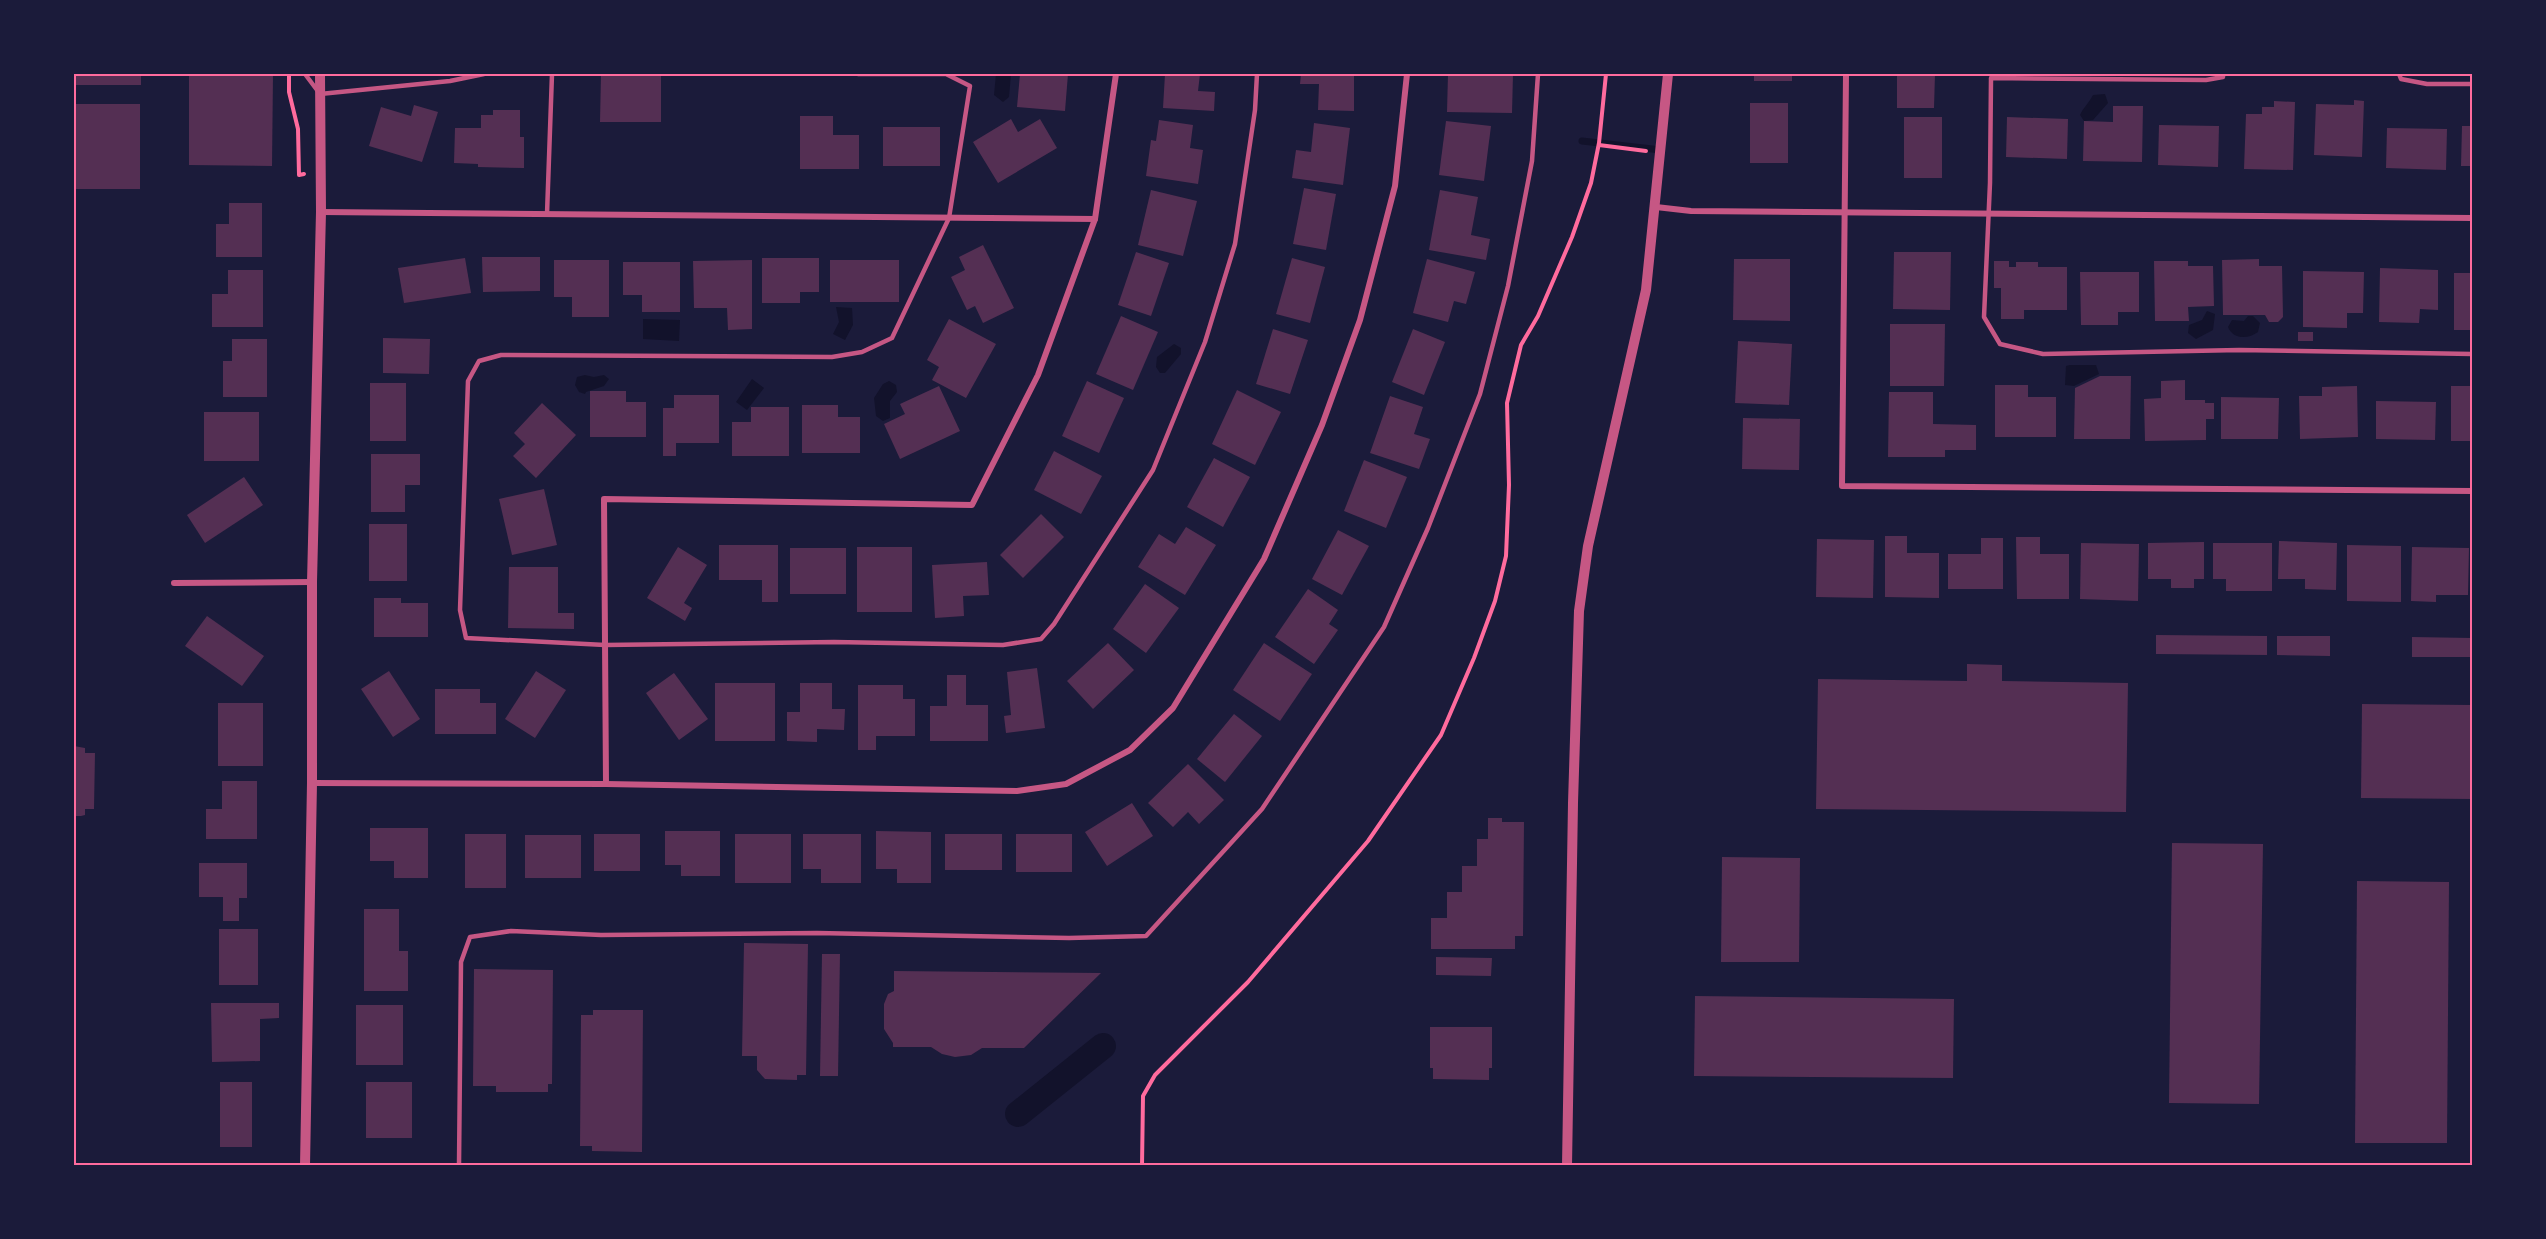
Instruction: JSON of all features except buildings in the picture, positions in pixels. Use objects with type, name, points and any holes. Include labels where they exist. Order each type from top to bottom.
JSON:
[{"type":"street","points":[[305,1166],[312,783],[312,582],[321,212],[320,74]]},
{"type":"street","points":[[606,784],[604,499],[972,505],[1038,375],[1095,219],[1116,74]]},
{"type":"street","points":[[312,783],[606,784],[1017,791],[1066,784],[1130,750],[1173,708],[1264,559],[1322,425],[1360,320],[1395,186],[1407,74]]},
{"type":"street","points":[[1567,1166],[1572,803],[1579,611],[1588,546],[1647,290],[1668,74]]},
{"type":"street","points":[[1846,74],[1842,486],[2472,491]]},
{"type":"street","points":[[1656,207],[1690,211],[2472,218]]},
{"type":"street","points":[[321,212],[1095,219]]},
{"type":"street","points":[[174,583],[312,582]]},
{"type":"lane","points":[[305,74],[320,94],[450,81],[484,74]]},
{"type":"lane","points":[[547,214],[552,74]]},
{"type":"lane","points":[[858,74],[946,74],[970,86],[949,218],[892,338],[862,352],[832,357],[501,355],[480,361],[468,381],[460,610],[466,638],[605,645],[834,642],[1004,645],[1041,639],[1054,624],[1153,470],[1205,342],[1235,244],[1255,110],[1257,74]]},
{"type":"lane","points":[[459,1166],[461,962],[470,937],[511,931],[602,935],[817,933],[1069,938],[1146,936],[1262,809],[1384,627],[1428,528],[1480,394],[1508,286],[1532,160],[1538,74]]},
{"type":"lane","points":[[2223,74],[2223,77],[2206,80],[1991,78],[1989,213],[1984,317],[2000,344],[2043,354],[2239,350],[2472,354]]},
{"type":"lane","points":[[2399,74],[2401,79],[2427,84],[2472,84]]},
{"type":"path","points":[[289,74],[290,92],[298,129],[299,175],[305,174]]},
{"type":"path","points":[[1142,1166],[1143,1096],[1155,1075],[1248,982],[1368,841],[1441,735],[1491,611],[1506,556],[1509,485],[1507,403],[1521,345],[1538,316],[1572,237],[1591,183],[1599,145],[1606,74]]},
{"type":"path","points":[[1599,145],[1660,153]]},
{"type":"shaded area","points":[[996,74],[1011,74],[1009,97],[1003,102],[994,95]]},
{"type":"shaded area","points":[[2105,94],[2108,103],[2093,120],[2084,121],[2080,115],[2093,95]]},
{"type":"shaded area","points":[[836,307],[852,308],[853,325],[845,340],[833,334],[839,322]]},
{"type":"shaded area","points":[[2207,311],[2215,314],[2213,330],[2196,339],[2188,333],[2189,325],[2202,320]]},
{"type":"shaded area","points":[[2248,316],[2253,316],[2260,323],[2258,332],[2242,337],[2230,331],[2228,327],[2232,320],[2244,321]]},
{"type":"shaded area","points":[[643,319],[680,320],[679,341],[643,339]]},
{"type":"shaded area","points":[[1174,344],[1181,348],[1181,354],[1165,373],[1160,373],[1156,367],[1157,357]]},
{"type":"shaded area","points":[[2096,365],[2099,374],[2074,386],[2065,385],[2066,366]]},
{"type":"shaded area","points":[[585,375],[594,377],[604,375],[609,379],[604,386],[585,394],[579,392],[575,385],[577,377]]},
{"type":"shaded area","points":[[752,379],[764,388],[747,410],[736,402]]},
{"type":"shaded area","points":[[889,381],[896,385],[897,392],[890,401],[890,418],[883,421],[876,416],[874,398],[883,384]]},
{"type":"waterway","points":[[1582,141],[1661,150]]},
{"type":"waterway","points":[[1018,1114],[1103,1046]]}]
